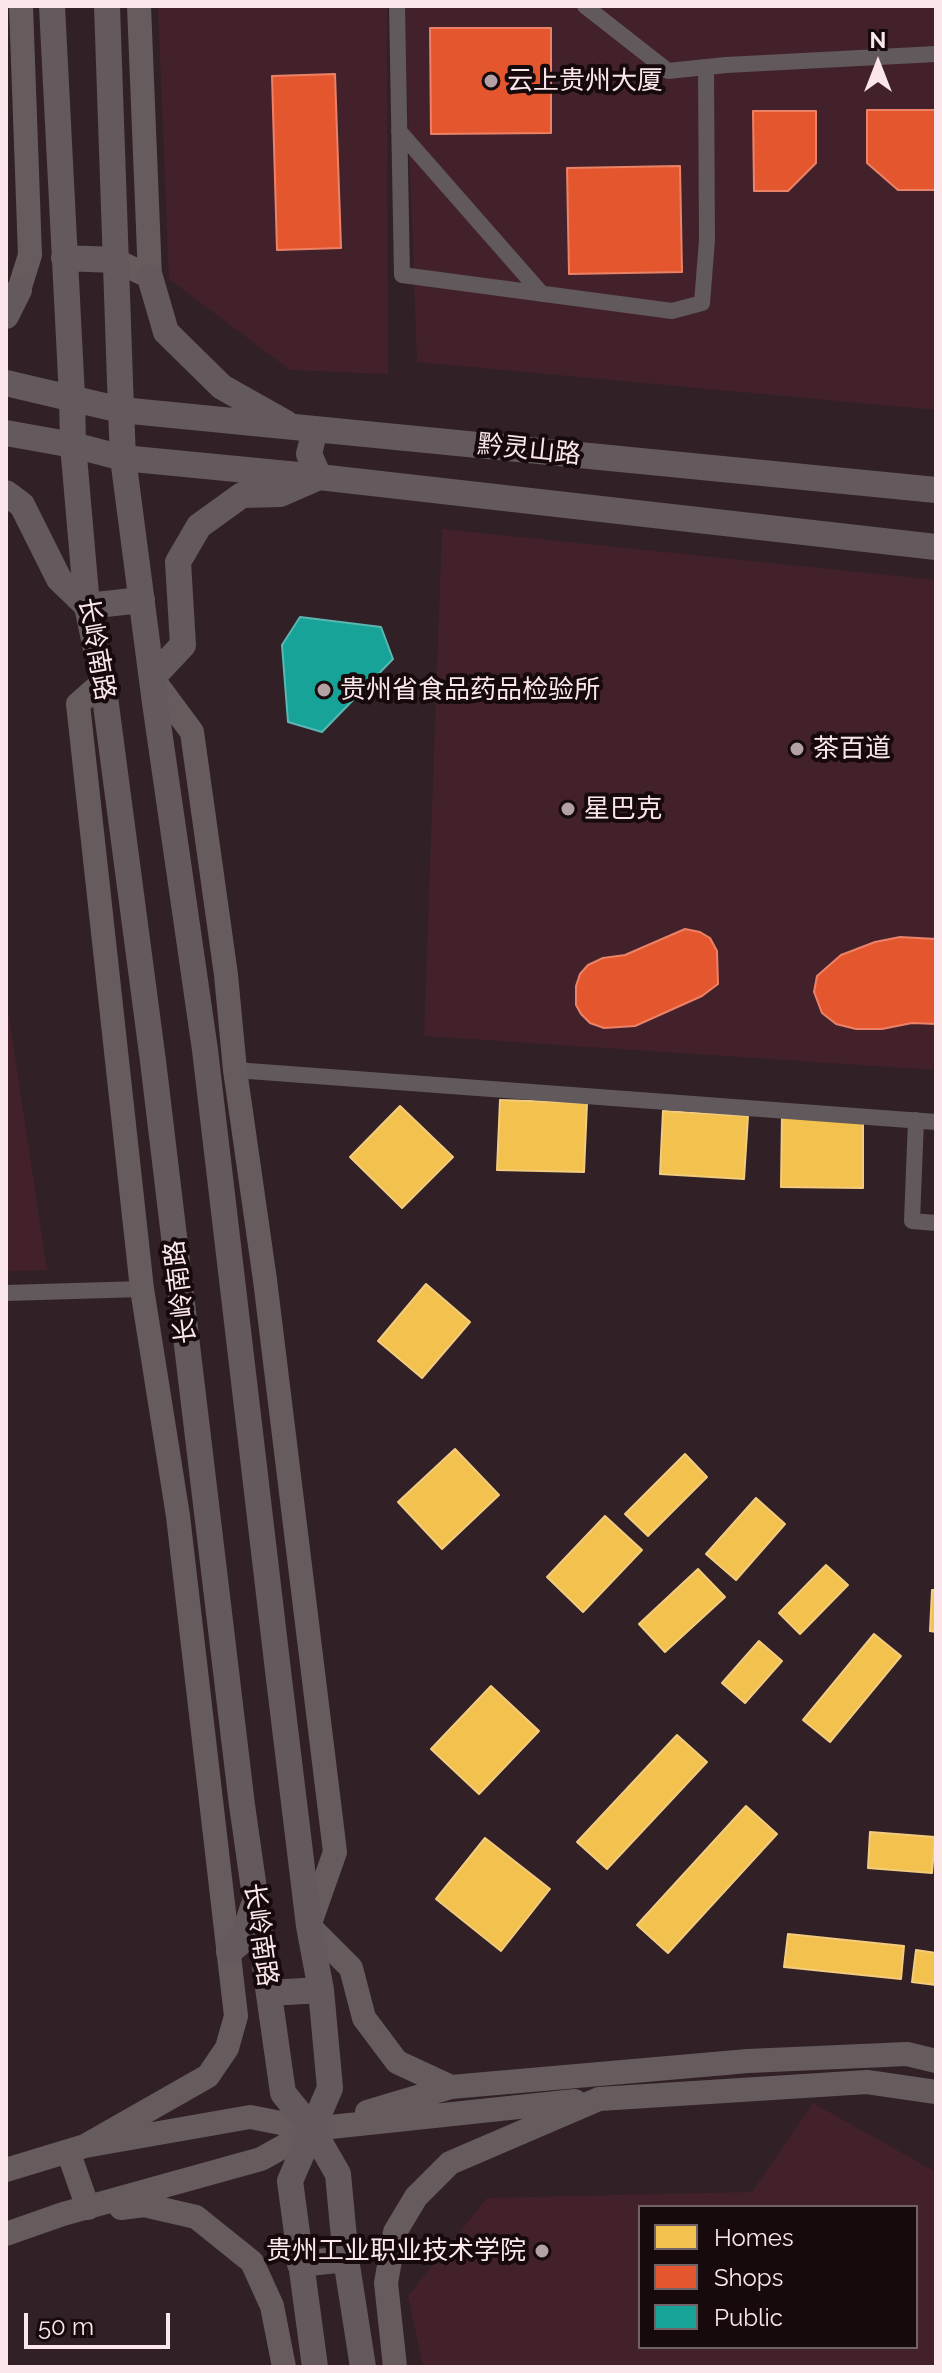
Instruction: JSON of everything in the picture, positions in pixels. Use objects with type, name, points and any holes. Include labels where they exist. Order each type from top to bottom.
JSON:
[{"type":"main road","points":[[6,316],[19,290],[30,255],[21,6]]},
{"type":"main road","points":[[6,383],[72,397],[52,6]]},
{"type":"main road","points":[[107,6],[121,410]]},
{"type":"main road","points":[[139,6],[150,277],[166,332],[222,387],[306,429],[309,454],[319,477],[280,494],[242,495],[199,526],[178,562],[183,645],[152,678],[192,732],[265,1280],[335,1852],[309,1926],[351,1968],[364,2018],[397,2062],[451,2087]]},
{"type":"main road","points":[[30,255],[64,269],[115,260],[150,277]]},
{"type":"main road","name":"黔灵山路","points":[[72,397],[121,410],[936,490]]},
{"type":"main road","name":"长岭南路","points":[[72,397],[73,445],[87,606],[103,682],[153,1061],[255,1899],[283,2093],[312,2129],[338,2174],[346,2259],[363,2367]]},
{"type":"main road","name":"长岭南路","points":[[121,410],[123,458],[205,1050],[309,1926],[321,1990],[330,2088],[290,2181],[315,2367]]},
{"type":"main road","points":[[6,433],[73,445]]},
{"type":"main road","name":"黔灵山路","points":[[73,445],[123,458],[319,477],[936,547]]},
{"type":"main road","points":[[6,493],[22,505],[59,579],[87,606],[142,600]]},
{"type":"main road","points":[[77,2148],[208,2076],[227,2048],[236,2016],[178,1516],[142,1289],[78,704],[103,682]]},
{"type":"main road","points":[[229,1952],[242,1941],[255,1899]]},
{"type":"main road","points":[[229,1952],[269,1993],[321,1990]]},
{"type":"main road","points":[[6,2234],[63,2214],[261,2159],[312,2129],[451,2087],[748,2061],[907,2054],[936,2061]]},
{"type":"main road","points":[[6,2170],[77,2148],[250,2117],[312,2129],[599,2099],[867,2082],[936,2092]]},
{"type":"main road","points":[[395,2367],[386,2283],[395,2232],[416,2197],[450,2163],[599,2099]]},
{"type":"main road","points":[[77,2148],[88,2208]]},
{"type":"main road","points":[[63,2214],[144,2205],[196,2217],[252,2262],[272,2306],[284,2367]]},
{"type":"main road","points":[[300,2264],[346,2259]]},
{"type":"street","points":[[397,6],[402,275],[672,311],[702,303],[707,240],[706,67]]},
{"type":"street","points":[[585,6],[668,71],[936,54]]},
{"type":"street","points":[[399,131],[542,294]]},
{"type":"street","points":[[235,1070],[936,1122]]},
{"type":"street","points":[[916,1120],[912,1221],[936,1223]]},
{"type":"street","points":[[6,1293],[142,1289]]},
{"type":"shaded area","points":[[158,6],[387,6],[388,374],[290,370],[169,279]]},
{"type":"shaded area","points":[[404,6],[936,6],[936,410],[417,362]]},
{"type":"shaded area","points":[[442,529],[936,580],[936,1070],[424,1036]]},
{"type":"shaded area","points":[[6,997],[47,1270],[6,1271]]},
{"type":"shaded area","name":"贵州工业职业技术学院","points":[[813,2103],[936,2172],[936,2367],[423,2367],[408,2296],[487,2198],[752,2192]]},
{"type":"building: Homes","points":[[500,1100],[587,1103],[584,1172],[497,1170]]},
{"type":"building: Homes","points":[[400,1106],[453,1157],[402,1208],[350,1157]]},
{"type":"building: Homes","points":[[663,1111],[748,1116],[744,1179],[660,1174]]},
{"type":"building: Homes","points":[[782,1114],[863,1114],[863,1188],[781,1187]]},
{"type":"building: Homes","points":[[426,1284],[470,1322],[422,1378],[378,1341]]},
{"type":"building: Homes","points":[[455,1449],[499,1495],[442,1549],[398,1502]]},
{"type":"building: Homes","points":[[685,1454],[707,1477],[648,1536],[625,1514]]},
{"type":"building: Homes","points":[[756,1498],[785,1524],[736,1580],[706,1554]]},
{"type":"building: Homes","points":[[605,1516],[642,1550],[583,1612],[547,1577]]},
{"type":"building: Homes","points":[[826,1565],[848,1585],[800,1634],[779,1613]]},
{"type":"building: Homes","points":[[698,1569],[725,1597],[665,1652],[639,1624]]},
{"type":"building: Homes","points":[[932,1590],[936,1590],[936,1632],[930,1631]]},
{"type":"building: Homes","points":[[874,1634],[901,1656],[830,1742],[803,1720]]},
{"type":"building: Homes","points":[[759,1641],[782,1661],[745,1703],[722,1683]]},
{"type":"building: Homes","points":[[491,1686],[539,1731],[479,1794],[431,1749]]},
{"type":"building: Homes","points":[[677,1735],[707,1762],[607,1869],[577,1842]]},
{"type":"building: Homes","points":[[746,1806],[777,1834],[668,1953],[637,1925]]},
{"type":"building: Homes","points":[[870,1832],[935,1837],[932,1873],[868,1868]]},
{"type":"building: Homes","points":[[485,1838],[550,1889],[501,1951],[436,1899]]},
{"type":"building: Homes","points":[[788,1934],[904,1946],[901,1979],[784,1967]]},
{"type":"building: Homes","points":[[916,1950],[936,1953],[936,1985],[912,1982]]},
{"type":"building: Shops","name":"云上贵州大厦","points":[[430,28],[551,28],[551,133],[431,134]]},
{"type":"building: Shops","points":[[335,74],[341,248],[277,250],[272,76]]},
{"type":"building: Shops","points":[[867,110],[935,110],[935,190],[898,190],[867,163]]},
{"type":"building: Shops","points":[[753,111],[816,111],[816,163],[788,191],[754,191]]},
{"type":"building: Shops","points":[[680,166],[682,272],[569,274],[567,168]]},
{"type":"building: Shops","points":[[685,929],[710,938],[717,951],[718,984],[702,996],[635,1026],[604,1028],[590,1023],[581,1014],[576,1005],[576,986],[580,974],[588,965],[603,958],[625,955]]},
{"type":"building: Shops","points":[[900,937],[936,939],[936,1024],[912,1023],[882,1029],[856,1029],[836,1024],[822,1013],[814,992],[817,976],[841,955],[875,942]]},
{"type":"building: Public","name":"贵州省食品药品检验所","points":[[300,617],[381,627],[393,659],[322,732],[288,722],[282,645]]},
{"type":"place","name":"云上贵州大厦","points":[[491,81]]},
{"type":"place","name":"贵州省食品药品检验所","points":[[324,690]]},
{"type":"place","name":"茶百道","points":[[797,749]]},
{"type":"place","name":"星巴克","points":[[568,809]]},
{"type":"place","name":"贵州工业职业技术学院","points":[[542,2251]]}]
